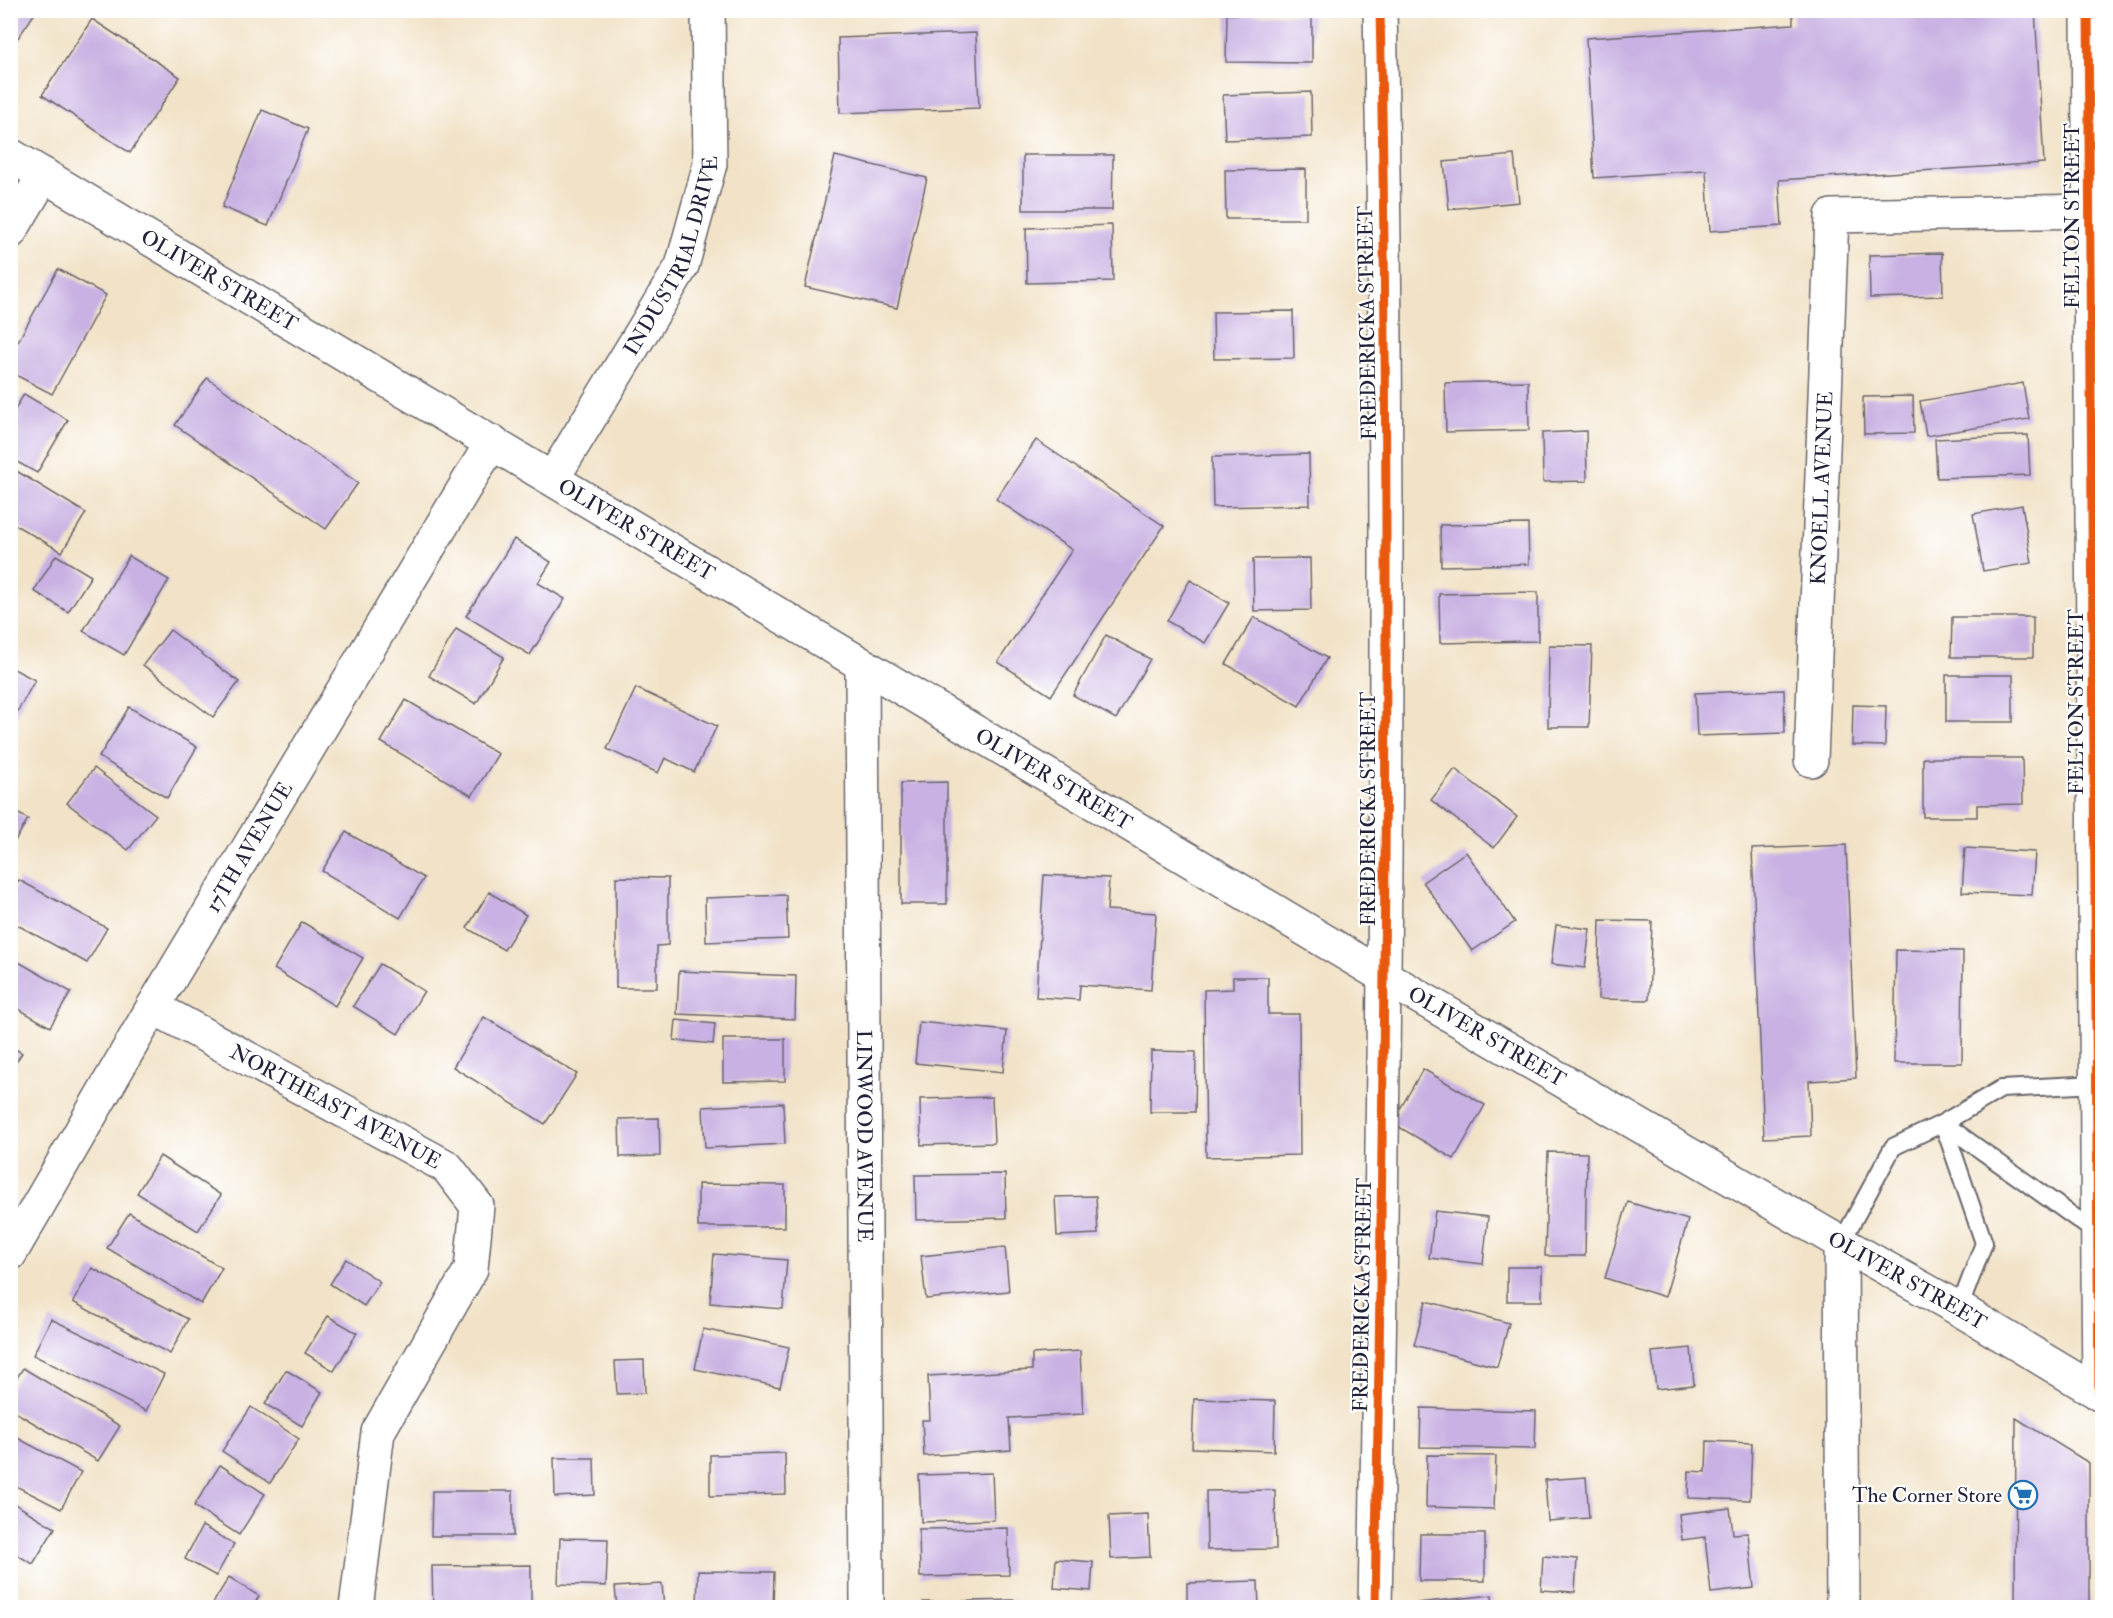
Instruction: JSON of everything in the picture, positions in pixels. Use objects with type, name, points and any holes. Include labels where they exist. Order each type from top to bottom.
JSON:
[{"type":"street","name":"INDUSTRIAL DRIVE","points":[[553,478],[682,266],[710,164],[708,10]]},
{"type":"street","name":"FREDERICKA STREET","points":[[1375,1608],[1385,977],[1387,320],[1380,10]]},
{"type":"street","name":"FELTON STREET","points":[[2088,10],[2101,1395]]},
{"type":"street","name":"OLIVER STREET","points":[[10,155],[1385,977],[1841,1243],[1959,1309],[2101,1395]]},
{"type":"street","points":[[10,232],[44,175]]},
{"type":"street","name":"KNOELL AVENUE","points":[[1811,760],[1832,216],[2090,211]]},
{"type":"street","name":"17TH AVENUE","points":[[10,1254],[153,1007],[492,442]]},
{"type":"street","name":"LINWOOD AVENUE","points":[[862,665],[867,1608]]},
{"type":"street","name":"NORTHEAST AVENUE","points":[[153,1007],[447,1167],[477,1206],[471,1269],[378,1432],[356,1608]]},
{"type":"street","points":[[1841,1243],[1843,1608]]},
{"type":"lane","points":[[1841,1243],[1893,1148],[1943,1123],[2001,1089],[2097,1084]]},
{"type":"lane","points":[[1943,1123],[2098,1234]]},
{"type":"lane","points":[[1943,1123],[1984,1243],[1959,1309]]},
{"type":"building","points":[[10,10],[37,10],[18,38],[10,33]]},
{"type":"building","points":[[1793,10],[2035,10],[2044,163],[1779,180],[1782,226],[1710,231],[1706,170],[1594,178],[1586,38],[1793,24]]},
{"type":"building","points":[[1227,14],[1312,15],[1312,63],[1226,62]]},
{"type":"building","points":[[92,19],[180,77],[130,153],[42,95]]},
{"type":"building","points":[[976,33],[979,108],[840,113],[838,38]]},
{"type":"building","points":[[1311,92],[1312,137],[1225,140],[1223,95]]},
{"type":"building","points":[[262,110],[308,129],[268,226],[222,207]]},
{"type":"building","points":[[1023,155],[1113,155],[1112,210],[1023,210]]},
{"type":"building","points":[[1514,155],[1519,202],[1449,209],[1444,162]]},
{"type":"building","points":[[835,156],[927,178],[897,308],[805,287]]},
{"type":"building","points":[[1306,169],[1306,219],[1226,219],[1225,170]]},
{"type":"building","points":[[1112,225],[1113,281],[1027,283],[1026,228]]},
{"type":"building","points":[[1942,253],[1943,296],[1870,298],[1869,255]]},
{"type":"building","points":[[58,269],[106,295],[52,394],[10,372],[10,356]]},
{"type":"building","points":[[1293,311],[1294,358],[1214,359],[1213,312]]},
{"type":"building","points":[[207,378],[358,483],[326,529],[175,425]]},
{"type":"building","points":[[1528,381],[1529,430],[1446,432],[1445,383]]},
{"type":"building","points":[[2023,383],[2029,419],[1926,436],[1920,401]]},
{"type":"building","points":[[24,394],[68,420],[37,473],[10,458],[10,418]]},
{"type":"building","points":[[1913,396],[1914,433],[1864,434],[1863,397]]},
{"type":"building","points":[[1586,431],[1587,481],[1543,482],[1542,433]]},
{"type":"building","points":[[2028,435],[2030,475],[1937,478],[1935,439]]},
{"type":"building","points":[[1036,440],[1164,526],[1051,696],[998,662],[1072,550],[996,499]]},
{"type":"building","points":[[1309,454],[1310,505],[1213,507],[1212,457]]},
{"type":"building","points":[[10,467],[86,513],[62,552],[10,522]]},
{"type":"building","points":[[2022,505],[2032,563],[1983,571],[1973,514]]},
{"type":"building","points":[[1528,524],[1529,564],[1441,566],[1440,525]]},
{"type":"building","points":[[514,539],[551,562],[538,583],[565,599],[530,655],[466,616]]},
{"type":"building","points":[[56,555],[91,576],[68,612],[34,591]]},
{"type":"building","points":[[129,556],[169,580],[124,655],[83,631]]},
{"type":"building","points":[[1310,558],[1311,610],[1254,611],[1253,559]]},
{"type":"building","points":[[1190,580],[1229,603],[1205,643],[1167,621]]},
{"type":"building","points":[[1538,592],[1538,641],[1440,643],[1439,594]]},
{"type":"building","points":[[1254,617],[1327,658],[1299,706],[1226,664]]},
{"type":"building","points":[[1952,617],[2033,617],[2033,657],[1951,657]]},
{"type":"building","points":[[456,629],[504,657],[476,704],[429,676]]},
{"type":"building","points":[[170,630],[239,682],[213,717],[143,665]]},
{"type":"building","points":[[1106,635],[1150,659],[1116,719],[1073,695]]},
{"type":"building","points":[[1549,645],[1592,646],[1589,727],[1548,727]]},
{"type":"building","points":[[10,667],[35,680],[14,718],[10,716]]},
{"type":"building","points":[[1946,675],[2013,675],[2013,722],[1946,722]]},
{"type":"building","points":[[636,688],[717,726],[694,772],[665,758],[658,773],[607,749]]},
{"type":"building","points":[[1784,690],[1785,733],[1697,736],[1695,693]]},
{"type":"building","points":[[406,700],[498,754],[472,796],[381,742]]},
{"type":"building","points":[[1853,705],[1886,706],[1885,746],[1852,745]]},
{"type":"building","points":[[129,707],[197,747],[167,798],[99,757]]},
{"type":"building","points":[[1923,758],[2022,758],[2023,804],[1977,805],[1977,817],[1923,817]]},
{"type":"building","points":[[94,768],[156,815],[128,850],[67,803]]},
{"type":"building","points":[[1455,769],[1517,817],[1494,848],[1431,800]]},
{"type":"building","points":[[947,782],[947,904],[901,904],[901,783]]},
{"type":"building","points":[[10,809],[28,819],[12,846],[10,845]]},
{"type":"building","points":[[346,832],[424,878],[400,918],[322,871]]},
{"type":"building","points":[[1846,845],[1856,1078],[1809,1081],[1811,1136],[1764,1138],[1752,849]]},
{"type":"building","points":[[1965,848],[2035,852],[2032,895],[1962,892]]},
{"type":"building","points":[[1466,852],[1515,922],[1472,951],[1423,882]]},
{"type":"building","points":[[1044,875],[1109,878],[1107,910],[1156,913],[1151,990],[1080,985],[1079,1000],[1036,997]]},
{"type":"building","points":[[616,877],[668,878],[668,945],[657,946],[657,988],[616,988]]},
{"type":"building","points":[[19,880],[107,928],[87,963],[10,921],[10,896]]},
{"type":"building","points":[[489,892],[526,915],[504,950],[467,928]]},
{"type":"building","points":[[786,895],[788,939],[706,942],[705,898]]},
{"type":"building","points":[[1600,920],[1652,921],[1649,1000],[1598,999]]},
{"type":"building","points":[[302,922],[363,958],[335,1006],[274,969]]},
{"type":"building","points":[[1556,925],[1590,929],[1585,968],[1551,964]]},
{"type":"building","points":[[1896,950],[1963,951],[1962,1063],[1894,1063]]},
{"type":"building","points":[[10,957],[71,992],[50,1027],[10,1004]]},
{"type":"building","points":[[380,964],[424,991],[398,1034],[353,1006]]},
{"type":"building","points":[[679,971],[796,976],[795,1019],[677,1014]]},
{"type":"building","points":[[1233,977],[1268,977],[1268,1014],[1299,1014],[1300,1155],[1206,1157],[1204,990],[1233,989]]},
{"type":"building","points":[[484,1017],[577,1074],[545,1124],[453,1067]]},
{"type":"building","points":[[676,1020],[715,1024],[713,1044],[674,1040]]},
{"type":"building","points":[[919,1022],[1007,1031],[1003,1072],[915,1063]]},
{"type":"building","points":[[723,1039],[785,1039],[785,1081],[723,1082]]},
{"type":"building","points":[[10,1046],[22,1053],[10,1071]]},
{"type":"building","points":[[1151,1051],[1196,1052],[1195,1112],[1150,1112]]},
{"type":"building","points":[[1423,1069],[1485,1105],[1454,1159],[1392,1123]]},
{"type":"building","points":[[992,1097],[994,1143],[921,1145],[920,1099]]},
{"type":"building","points":[[783,1103],[785,1144],[705,1148],[703,1107]]},
{"type":"building","points":[[659,1118],[660,1156],[620,1157],[619,1119]]},
{"type":"building","points":[[1548,1152],[1587,1153],[1585,1256],[1545,1256]]},
{"type":"building","points":[[160,1156],[221,1195],[198,1231],[137,1193]]},
{"type":"building","points":[[1005,1174],[1006,1218],[916,1220],[915,1175]]},
{"type":"building","points":[[698,1184],[785,1185],[785,1227],[698,1227]]},
{"type":"building","points":[[1096,1196],[1098,1234],[1057,1236],[1055,1197]]},
{"type":"building","points":[[1628,1202],[1688,1220],[1665,1297],[1605,1278]]},
{"type":"building","points":[[1435,1211],[1488,1217],[1483,1264],[1429,1258]]},
{"type":"building","points":[[129,1213],[222,1268],[201,1304],[107,1248]]},
{"type":"building","points":[[1005,1247],[1009,1291],[926,1299],[921,1256]]},
{"type":"building","points":[[714,1254],[787,1260],[783,1309],[710,1303]]},
{"type":"building","points":[[346,1259],[380,1282],[364,1306],[330,1284]]},
{"type":"building","points":[[1507,1267],[1542,1267],[1542,1301],[1507,1301]]},
{"type":"building","points":[[92,1268],[188,1319],[170,1354],[73,1302]]},
{"type":"building","points":[[1426,1301],[1509,1323],[1497,1367],[1414,1345]]},
{"type":"building","points":[[328,1316],[357,1333],[334,1371],[305,1353]]},
{"type":"building","points":[[51,1319],[164,1374],[146,1411],[33,1355]]},
{"type":"building","points":[[703,1329],[789,1347],[780,1387],[695,1369]]},
{"type":"building","points":[[1691,1348],[1694,1385],[1656,1389],[1652,1352]]},
{"type":"building","points":[[1080,1351],[1083,1414],[1009,1418],[1011,1450],[924,1456],[922,1420],[930,1420],[928,1376],[1032,1370],[1032,1354]]},
{"type":"building","points":[[644,1360],[645,1393],[617,1394],[615,1361]]},
{"type":"building","points":[[23,1368],[120,1426],[98,1461],[10,1409],[10,1389]]},
{"type":"building","points":[[286,1370],[322,1392],[302,1426],[265,1404]]},
{"type":"building","points":[[1194,1399],[1275,1401],[1274,1451],[1192,1448]]},
{"type":"building","points":[[251,1407],[299,1439],[270,1483],[222,1451]]},
{"type":"building","points":[[1421,1408],[1536,1411],[1535,1449],[1420,1447]]},
{"type":"building","points":[[2016,1418],[2089,1463],[2089,1608],[2015,1608]]},
{"type":"building","points":[[10,1434],[81,1472],[61,1509],[10,1483]]},
{"type":"building","points":[[1707,1441],[1752,1443],[1750,1500],[1688,1498],[1689,1471],[1706,1472]]},
{"type":"building","points":[[785,1453],[786,1494],[710,1496],[710,1455]]},
{"type":"building","points":[[1427,1455],[1496,1456],[1494,1509],[1426,1507]]},
{"type":"building","points":[[554,1458],[594,1458],[595,1495],[555,1497]]},
{"type":"building","points":[[220,1465],[265,1494],[239,1535],[194,1506]]},
{"type":"building","points":[[992,1473],[994,1520],[921,1522],[919,1475]]},
{"type":"building","points":[[1586,1477],[1589,1518],[1548,1521],[1545,1480]]},
{"type":"building","points":[[1275,1490],[1276,1549],[1207,1550],[1206,1491]]},
{"type":"building","points":[[432,1491],[513,1491],[513,1536],[431,1536]]},
{"type":"building","points":[[10,1501],[55,1528],[33,1564],[10,1551]]},
{"type":"building","points":[[1730,1508],[1733,1534],[1748,1533],[1754,1588],[1711,1593],[1705,1537],[1682,1540],[1679,1514]]},
{"type":"building","points":[[1148,1514],[1150,1557],[1111,1559],[1109,1516]]},
{"type":"building","points":[[202,1526],[234,1544],[216,1576],[185,1559]]},
{"type":"building","points":[[1008,1528],[1009,1575],[920,1577],[919,1529]]},
{"type":"building","points":[[1420,1534],[1485,1534],[1485,1581],[1419,1581]]},
{"type":"building","points":[[560,1538],[608,1539],[606,1586],[558,1584]]},
{"type":"building","points":[[1543,1556],[1577,1559],[1575,1592],[1541,1590]]},
{"type":"building","points":[[1056,1559],[1093,1562],[1091,1591],[1054,1588]]},
{"type":"building","points":[[531,1565],[531,1608],[433,1608],[432,1566]]},
{"type":"building","points":[[698,1571],[774,1572],[773,1608],[697,1608]]},
{"type":"building","points":[[229,1577],[259,1596],[252,1608],[210,1608]]},
{"type":"building","points":[[1258,1581],[1259,1608],[1187,1608],[1187,1583]]},
{"type":"building","points":[[662,1584],[664,1608],[617,1608],[615,1587]]},
{"type":"building","points":[[1492,1595],[1493,1608],[1419,1608],[1418,1603]]},
{"type":"building","points":[[1014,1600],[1014,1608],[923,1608],[923,1602]]},
{"type":"building","points":[[1624,1604],[1660,1604],[1660,1608],[1624,1608]]},
{"type":"cycle path","points":[[1375,1608],[1384,1009],[1386,609],[1384,210],[1380,10]]},
{"type":"cycle path","points":[[2088,10],[2099,1394]]},
{"type":"place","name":"The Corner Store","points":[[2023,1495]]}]
